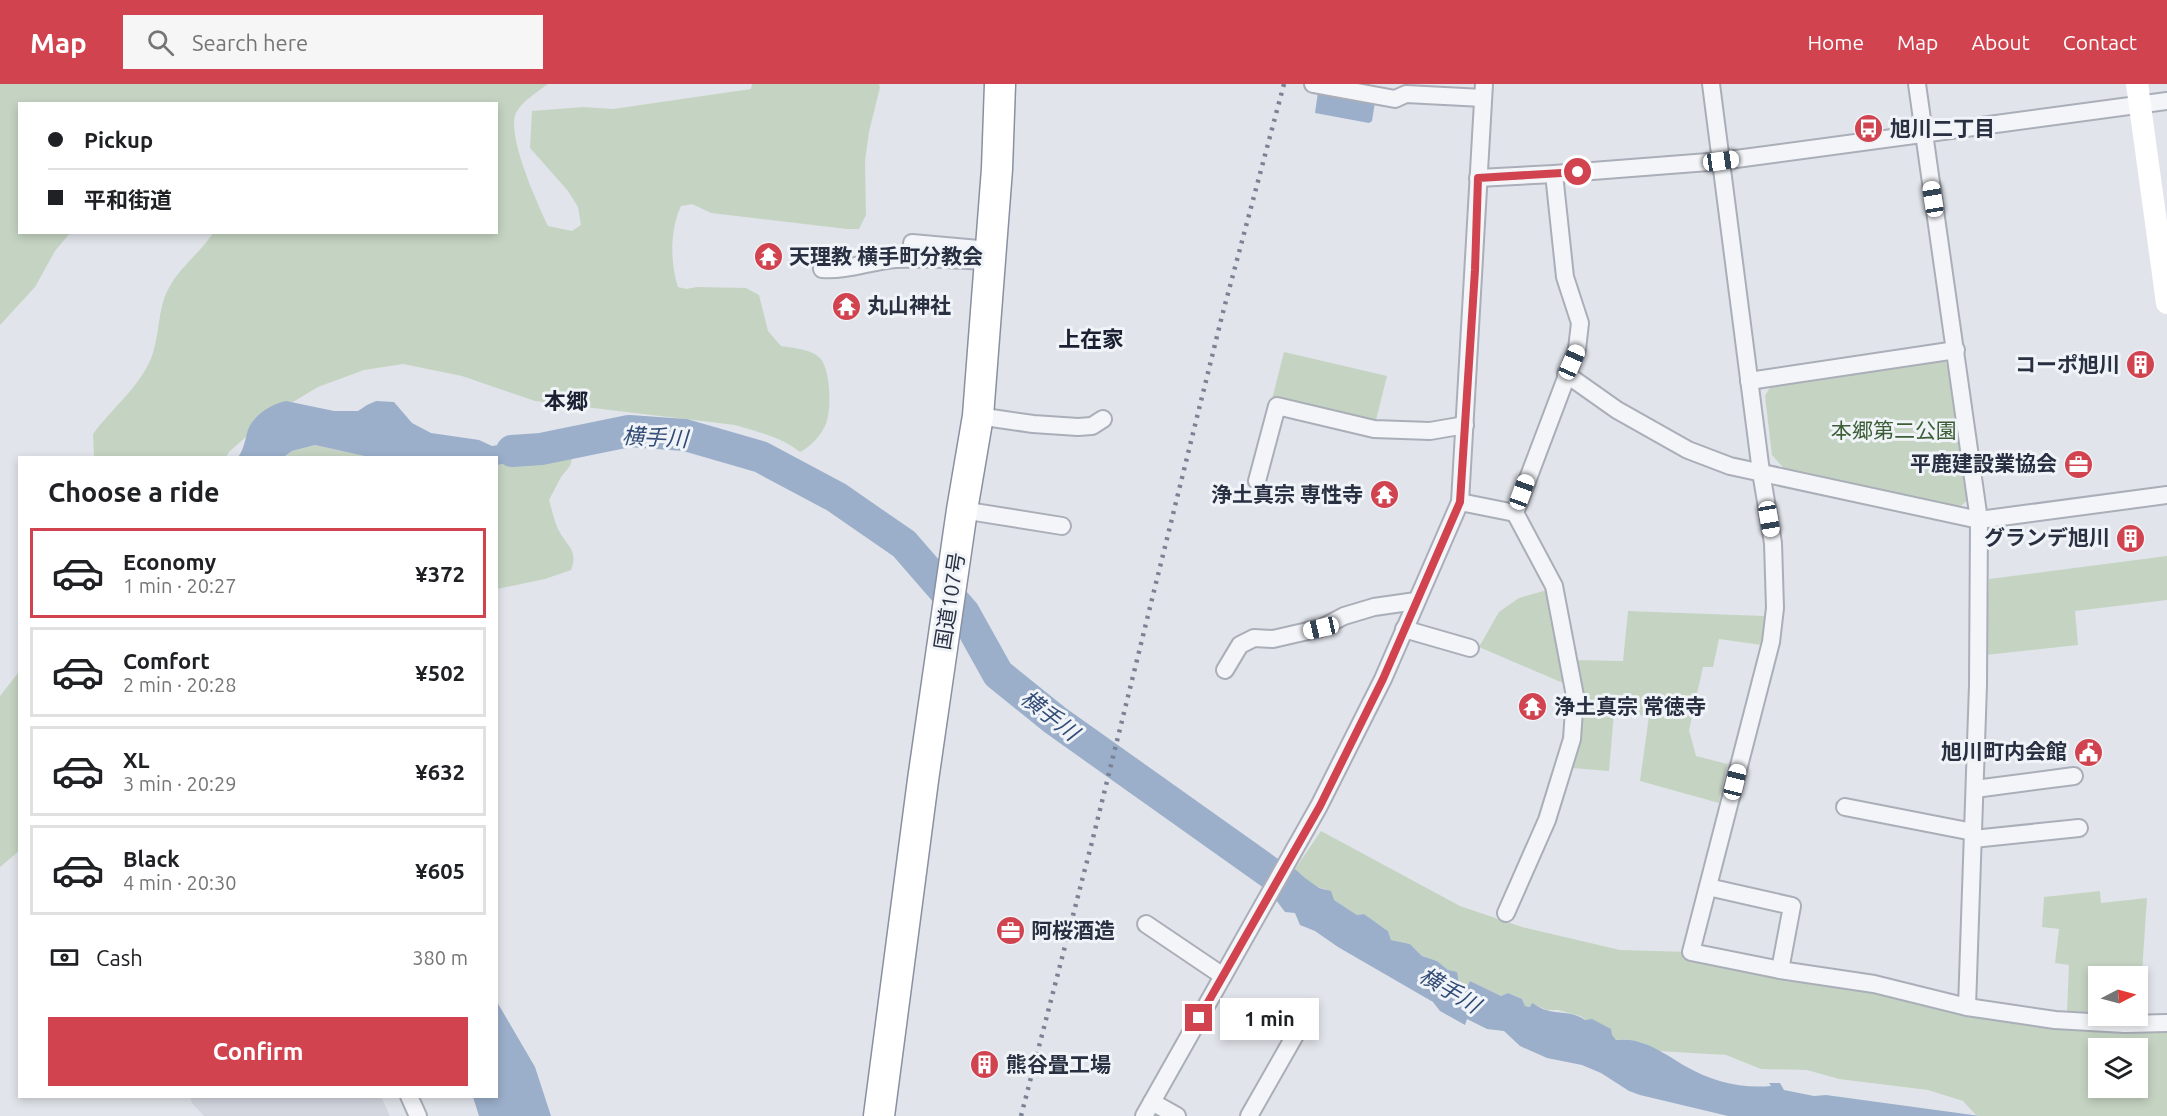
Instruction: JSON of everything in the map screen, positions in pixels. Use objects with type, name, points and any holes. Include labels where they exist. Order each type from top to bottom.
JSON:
[{"type":"highway","name":"国道107号","points":[[879,1116],[923,780],[978,416],[997,169],[1000,84]]},
{"type":"street","points":[[1177,1116],[1148,1109],[1313,818],[1383,679],[1460,502],[1484,91],[1406,94],[1395,99],[1313,84]]},
{"type":"street","points":[[1711,84],[1761,472],[1773,543],[1775,608],[1773,631],[1762,677],[1691,952],[1780,970],[1874,984],[1967,1007],[2055,1020],[2125,1024],[2167,1023]]},
{"type":"street","points":[[1917,84],[1979,520],[1978,685],[1967,1007]]},
{"type":"street","points":[[2138,94],[2167,303]]},
{"type":"street","points":[[1478,178],[1721,161],[1924,134],[2138,94],[2167,100]]},
{"type":"street","points":[[1506,913],[1546,820],[1572,739],[1575,696],[1554,586],[1515,513],[1577,350],[1580,324],[1565,277],[1554,174]]},
{"type":"street","points":[[912,243],[990,255]]},
{"type":"street","points":[[822,269],[837,270],[870,262],[897,259],[990,255]]},
{"type":"street","points":[[1749,381],[1956,350]]},
{"type":"street","points":[[1566,374],[1617,410],[1688,450],[1730,466],[1979,520],[2167,495]]},
{"type":"street","points":[[1257,480],[1277,406],[1374,429],[1430,431],[1465,425]]},
{"type":"street","points":[[978,416],[1033,424],[1078,427],[1092,426],[1103,419]]},
{"type":"street","points":[[1460,502],[1515,513]]},
{"type":"street","points":[[962,510],[1062,526]]},
{"type":"street","points":[[1225,670],[1240,645],[1254,638],[1273,639],[1321,628],[1344,616],[1374,607],[1416,602]]},
{"type":"street","points":[[1404,629],[1470,648]]},
{"type":"street","points":[[1975,789],[2074,776]]},
{"type":"street","points":[[1845,807],[1973,835],[2079,828]]},
{"type":"street","points":[[1708,887],[1792,906],[1780,970]]},
{"type":"street","points":[[1146,924],[1222,976]]},
{"type":"street","points":[[1249,1116],[1298,1030]]},
{"type":"street","points":[[410,1098],[418,1116]]},
{"type":"shaded area","points":[[190,1098],[381,1098],[390,1116],[204,1116]]},
{"type":"green space","points":[[0,84],[548,84],[517,111],[514,121],[515,134],[524,168],[548,226],[572,231],[581,225],[578,207],[568,191],[530,148],[532,111],[583,107],[613,109],[751,89],[752,84],[879,84],[880,87],[869,132],[865,161],[866,215],[859,229],[711,213],[692,204],[681,206],[677,215],[673,235],[673,257],[678,287],[686,289],[697,287],[746,288],[759,295],[768,331],[781,346],[807,351],[820,358],[824,364],[829,391],[827,420],[820,434],[800,452],[777,439],[735,425],[535,401],[462,376],[403,364],[364,370],[318,387],[268,417],[227,456],[94,456],[93,434],[135,385],[153,353],[166,293],[180,272],[212,234],[498,234],[498,102],[18,102],[18,234],[69,234],[55,251],[35,287],[0,325]]},
{"type":"green space","points":[[1284,352],[1387,376],[1375,424],[1272,399]]},
{"type":"green space","name":"本郷第二公園","points":[[1943,360],[1951,367],[1968,500],[1957,509],[1787,472],[1772,455],[1765,396],[1773,382]]},
{"type":"green space","points":[[315,445],[364,456],[286,456],[292,451]]},
{"type":"green space","points":[[556,455],[572,459],[549,500],[558,529],[573,552],[571,570],[545,579],[498,589],[498,465]]},
{"type":"green space","points":[[2167,556],[2167,600],[2075,611],[2078,645],[1985,655],[1989,579]]},
{"type":"green space","points":[[1547,590],[1563,683],[1479,647],[1499,612],[1519,598]]},
{"type":"green space","points":[[1628,611],[1764,616],[1762,645],[1719,639],[1713,667],[1703,667],[1689,730],[1696,756],[1727,764],[1719,803],[1640,781],[1649,716],[1614,713],[1609,771],[1572,768],[1579,738],[1584,694],[1576,660],[1623,661]]},
{"type":"green space","points":[[18,673],[18,852],[0,867],[0,696]]},
{"type":"green space","points":[[1321,831],[1460,906],[1522,927],[1620,950],[1691,952],[1967,1007],[2088,1017],[2088,1026],[2148,1026],[2148,1021],[2167,1023],[2167,1116],[1980,1116],[1976,1115],[1963,1101],[1928,1090],[1839,1079],[1807,1070],[1761,1069],[1726,1055],[1659,1051],[1643,1043],[1624,1039],[1616,1040],[1580,1016],[1558,1010],[1547,1010],[1532,1004],[1530,1007],[1525,1006],[1522,999],[1508,993],[1501,996],[1470,981],[1467,987],[1462,988],[1448,970],[1437,961],[1422,956],[1410,944],[1391,940],[1388,931],[1364,914],[1357,915],[1334,900],[1326,889],[1315,887],[1295,869]]},
{"type":"green space","points":[[2100,891],[2101,903],[2147,898],[2142,966],[2088,966],[2088,1014],[2067,1013],[2069,965],[2055,963],[2059,929],[2042,927],[2044,897]]},
{"type":"water","points":[[1318,92],[1375,102],[1372,121],[1369,123],[1315,113]]},
{"type":"water","points":[[286,401],[334,411],[358,411],[376,401],[394,402],[412,423],[431,433],[479,440],[492,446],[552,437],[556,455],[498,465],[498,456],[364,456],[315,445],[292,451],[285,456],[239,456],[250,425],[259,415]]},
{"type":"water","points":[[1295,869],[1315,887],[1331,891],[1334,900],[1357,915],[1364,914],[1388,931],[1391,940],[1410,944],[1422,956],[1437,961],[1448,970],[1457,972],[1462,988],[1467,987],[1470,981],[1501,996],[1508,993],[1522,999],[1525,1006],[1530,1007],[1532,1003],[1546,1010],[1571,1014],[1585,1020],[1592,1019],[1611,1029],[1616,1040],[1625,1039],[1644,1043],[1716,1080],[1760,1087],[1771,1086],[1769,1083],[1780,1083],[1784,1090],[1814,1096],[1826,1095],[1980,1116],[1728,1116],[1640,1095],[1582,1065],[1547,1058],[1520,1046],[1504,1031],[1487,1029],[1467,1019],[1465,1025],[1440,1011],[1433,1002],[1338,947],[1315,931],[1300,925],[1295,913],[1285,912],[1276,900]]},
{"type":"water","points":[[498,1004],[535,1067],[551,1116],[479,1116],[473,1098],[498,1098]]},
{"type":"waterway","name":"横手川","points":[[512,451],[541,449],[629,431],[685,435],[761,457],[836,497],[904,544],[964,613],[998,674],[1055,720],[1321,909]]},
{"type":"railway","points":[[1021,1116],[1092,842],[1222,316],[1284,84]]},
{"type":"place","name":"旭川二丁目","points":[[1869,129]]},
{"type":"place","name":"天理教 横手町分教会","points":[[768,257]]},
{"type":"place","name":"丸山神社","points":[[846,306]]},
{"type":"place","name":"コーポ旭川","points":[[2141,365]]},
{"type":"place","name":"平鹿建設業協会","points":[[2078,464]]},
{"type":"place","name":"浄土真宗 専性寺","points":[[1384,495]]},
{"type":"place","name":"グランデ旭川","points":[[2131,538]]},
{"type":"place","name":"浄土真宗 常徳寺","points":[[1533,707]]},
{"type":"place","name":"旭川町内会館","points":[[2088,752]]},
{"type":"place","name":"阿桜酒造","points":[[1010,931]]},
{"type":"place","name":"熊谷畳工場","points":[[985,1065]]},
{"type":"district","name":"上在家","points":[[1091,339]]},
{"type":"district","name":"本郷","points":[[566,401]]},
{"type":"route","points":[[1199,1018],[1320,806],[1383,679],[1460,502],[1475,270],[1478,178],[1578,172]]}]
